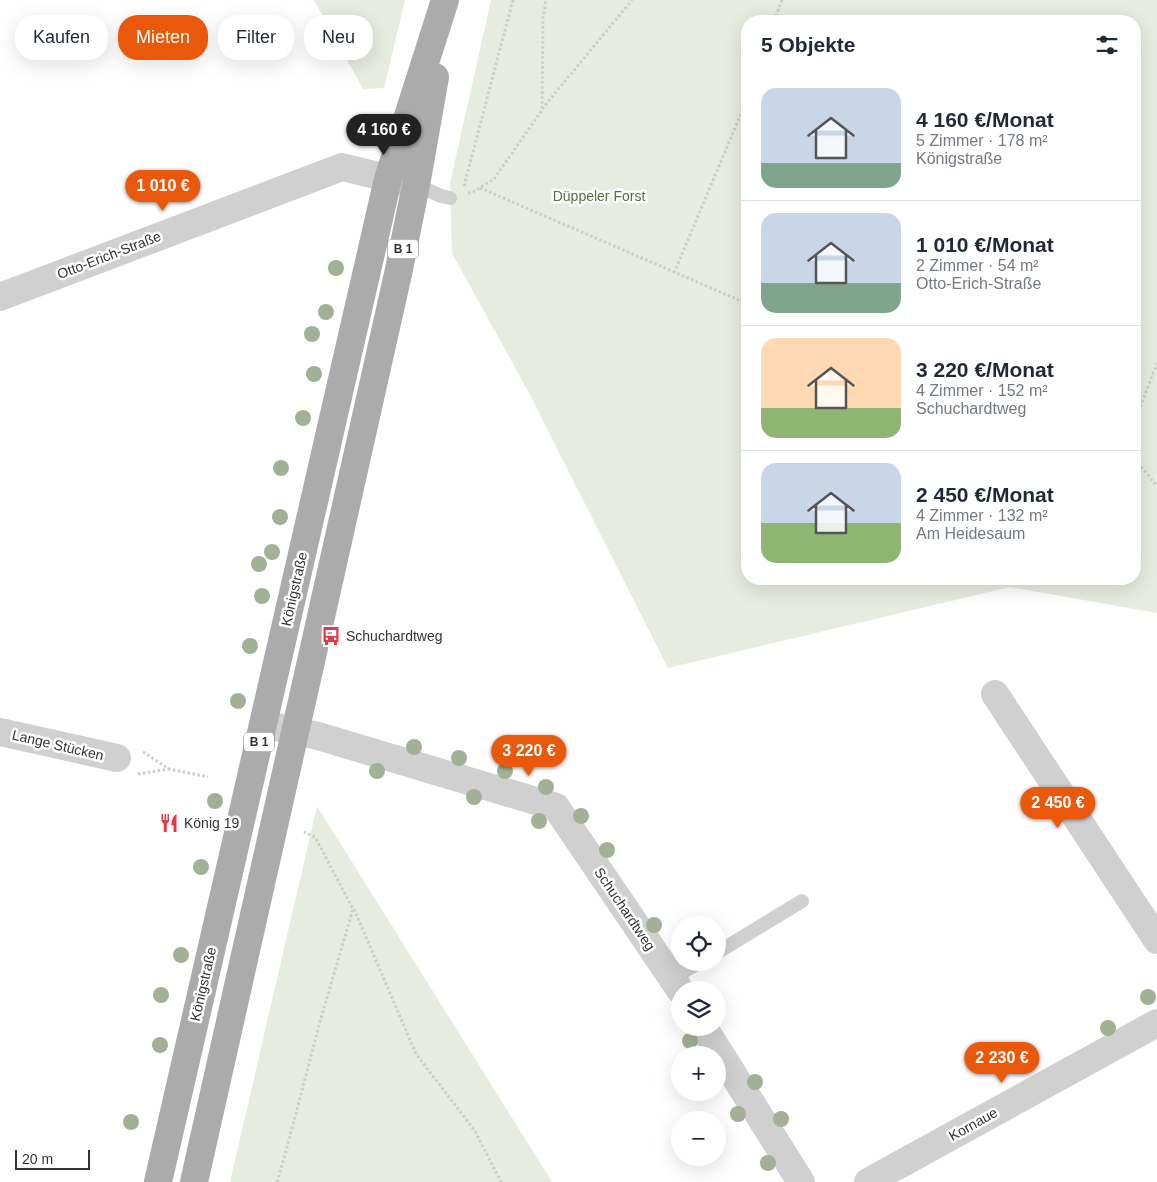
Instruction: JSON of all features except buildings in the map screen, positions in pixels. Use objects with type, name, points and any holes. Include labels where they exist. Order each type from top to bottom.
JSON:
[{"type":"main road","name":"Königstraße","points":[[158,1182],[388,179],[447,0]]},
{"type":"main road","name":"Königstraße","points":[[194,1182],[396,283],[416,186],[447,0]]},
{"type":"street","name":"Otto-Erich-Straße","points":[[0,296],[342,167],[416,186]]},
{"type":"street","points":[[995,694],[1157,940]]},
{"type":"street","name":"Schuchardtweg","points":[[263,724],[318,736],[556,807],[675,981]]},
{"type":"street","name":"Lange Stücken","points":[[0,732],[130,761]]},
{"type":"street","name":"Kornaue","points":[[868,1182],[1157,1023]]},
{"type":"street","points":[[709,1036],[801,1182]]},
{"type":"lane","points":[[416,186],[450,198]]},
{"type":"lane","points":[[726,947],[802,901]]},
{"type":"lane","points":[[680,981],[691,971]]},
{"type":"path","points":[[513,0],[462,195],[474,192],[494,180],[542,110],[632,0]]},
{"type":"path","points":[[542,110],[543,18],[546,0]]},
{"type":"path","points":[[776,15],[782,0]]},
{"type":"path","points":[[674,273],[741,114]]},
{"type":"path","points":[[480,188],[741,301]]},
{"type":"path","points":[[1141,406],[1157,363]]},
{"type":"path","points":[[1141,466],[1157,486]]},
{"type":"path","points":[[130,761],[208,777]]},
{"type":"path","points":[[130,761],[170,769]]},
{"type":"path","points":[[304,832],[315,837],[354,908],[416,1054],[475,1131],[501,1182]]},
{"type":"path","points":[[277,1182],[320,1018],[354,908]]},
{"type":"green space","points":[[314,0],[405,0],[384,88],[363,89],[347,60],[373,60],[373,15],[322,15]]},
{"type":"green space","name":"Düppeler Forst","points":[[491,0],[1157,0],[1157,613],[1010,587],[668,668],[529,393],[452,253],[450,183]]},
{"type":"green space","points":[[317,806],[552,1182],[230,1182]]},
{"type":"place","name":"Schuchardtweg","points":[[331,636]]},
{"type":"place","name":"König 19","points":[[169,823]]}]
